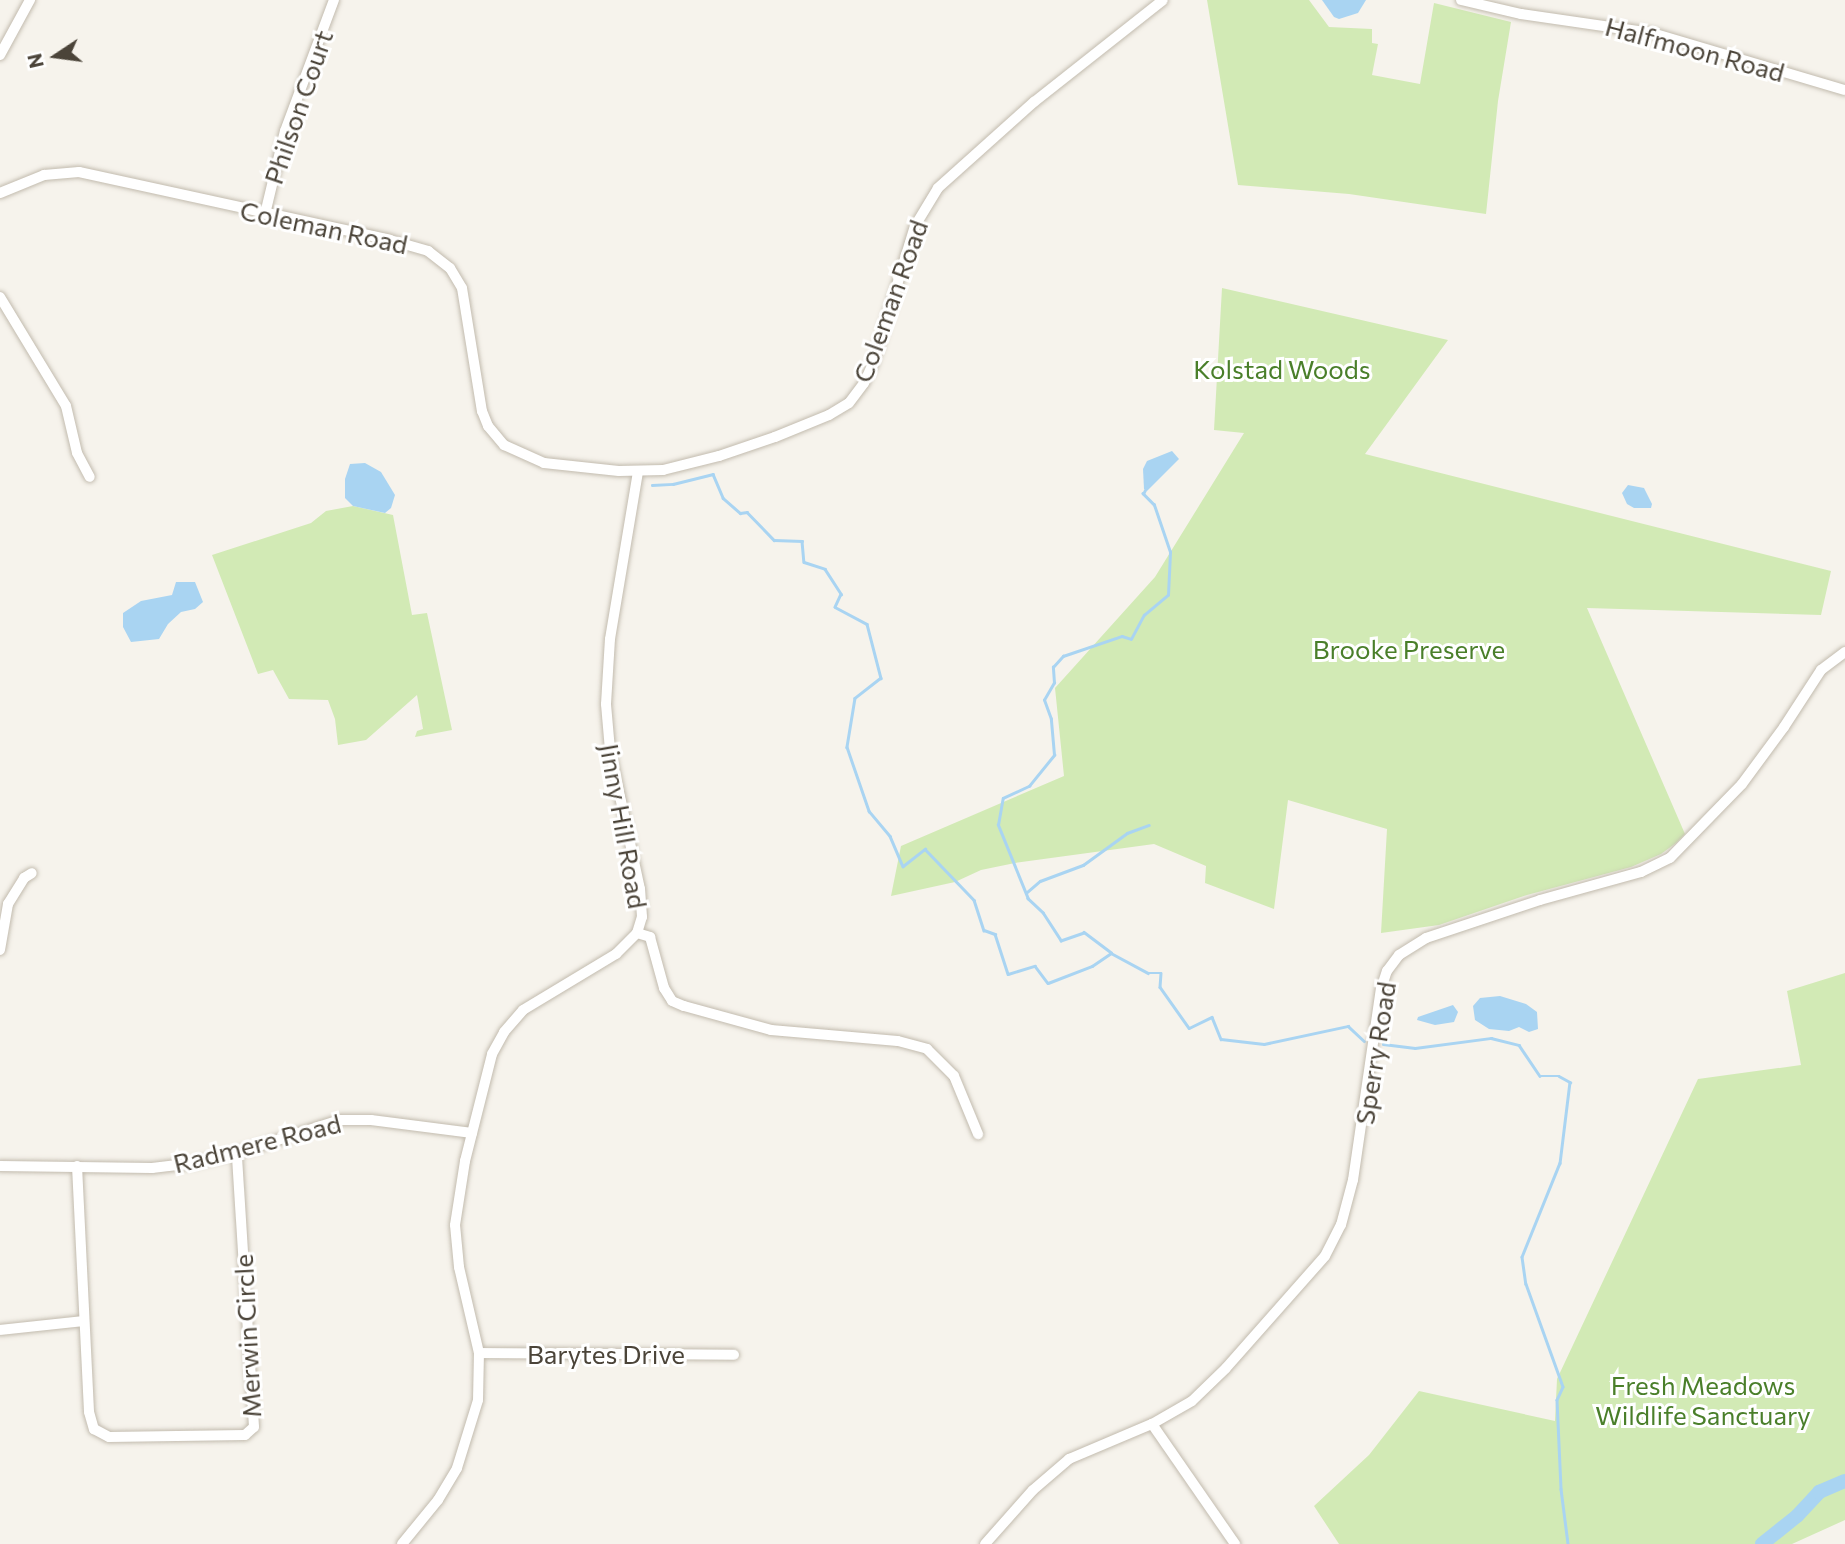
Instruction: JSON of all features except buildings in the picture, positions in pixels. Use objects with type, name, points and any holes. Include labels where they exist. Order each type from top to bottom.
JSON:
[{"type":"street","points":[[0,55],[30,0]]},
{"type":"street","name":"Philson Court","points":[[265,214],[285,131],[334,0]]},
{"type":"street","name":"Coleman Road","points":[[0,193],[44,175],[79,172],[416,246],[441,260],[456,275],[466,299],[482,411],[497,439],[515,453],[544,463],[638,472],[681,467],[816,421],[849,403],[868,375],[909,240],[932,196],[951,175],[1034,102],[1163,0]]},
{"type":"street","name":"Halfmoon Road","points":[[1461,0],[1521,14],[1652,33],[1845,89]]},
{"type":"street","points":[[0,296],[66,406],[77,453],[90,477]]},
{"type":"street","name":"Jinny Hill Road","points":[[402,1544],[447,1486],[467,1444],[478,1400],[479,1353],[459,1267],[456,1235],[460,1187],[492,1054],[511,1023],[532,1004],[616,954],[636,933],[642,917],[642,901],[610,751],[606,705],[610,639],[638,472]]},
{"type":"street","name":"Sperry Road","points":[[985,1544],[1034,1490],[1069,1459],[1152,1424],[1184,1407],[1216,1379],[1313,1272],[1333,1243],[1347,1203],[1361,1141],[1381,989],[1387,971],[1399,955],[1426,938],[1540,900],[1641,872],[1670,858],[1742,783],[1784,727],[1821,670],[1845,652]]},
{"type":"street","points":[[0,950],[8,904],[24,878],[32,873]]},
{"type":"street","points":[[636,933],[650,937],[664,988],[672,1001],[684,1006],[771,1030],[898,1041],[926,1049],[954,1076],[978,1134]]},
{"type":"street","name":"Radmere Road","points":[[0,1166],[152,1168],[237,1153],[340,1120],[371,1120],[472,1133]]},
{"type":"street","name":"Merwin Circle","points":[[77,1166],[89,1412],[94,1429],[109,1437],[250,1432],[254,1427],[237,1153]]},
{"type":"street","points":[[0,1330],[84,1321]]},
{"type":"street","name":"Barytes Drive","points":[[479,1353],[734,1355]]},
{"type":"street","points":[[1152,1424],[1235,1544]]},
{"type":"green space","points":[[1207,0],[1309,0],[1329,27],[1372,29],[1372,43],[1378,44],[1372,75],[1420,84],[1434,3],[1511,22],[1498,101],[1486,214],[1349,194],[1238,185]]},
{"type":"green space","name":"Brooke Preserve","points":[[1222,288],[1448,340],[1365,454],[1831,571],[1821,615],[1587,608],[1685,834],[1676,843],[1661,854],[1631,867],[1527,895],[1439,925],[1381,933],[1387,829],[1288,800],[1274,909],[1205,883],[1206,866],[1154,844],[1015,863],[981,870],[955,882],[891,896],[901,846],[1064,776],[1055,688],[1155,577],[1244,433],[1214,430]]},
{"type":"green space","points":[[353,506],[393,515],[412,615],[427,613],[452,730],[415,737],[417,731],[423,729],[417,695],[366,740],[338,745],[335,719],[328,700],[289,699],[273,670],[258,674],[212,555],[311,523],[326,511]]},
{"type":"green space","name":"Fresh Meadows Wildlife Sanctuary","points":[[1845,973],[1845,1520],[1792,1544],[1339,1544],[1314,1506],[1369,1455],[1419,1391],[1555,1421],[1557,1379],[1698,1079],[1801,1065],[1787,991]]},
{"type":"water","points":[[1322,0],[1366,0],[1358,13],[1339,19],[1334,17]]},
{"type":"water","points":[[1172,451],[1179,459],[1147,491],[1144,489],[1143,469],[1147,461]]},
{"type":"water","points":[[365,463],[381,472],[395,495],[391,508],[385,513],[353,506],[345,498],[345,479],[350,464]]},
{"type":"water","points":[[1628,485],[1644,488],[1652,504],[1651,508],[1634,508],[1627,504],[1622,493]]},
{"type":"water","points":[[176,582],[195,582],[203,602],[195,609],[181,612],[168,624],[159,639],[131,642],[123,627],[123,613],[141,601],[172,595]]},
{"type":"water","points":[[1500,996],[1526,1004],[1537,1012],[1538,1029],[1529,1032],[1519,1027],[1509,1031],[1489,1029],[1475,1020],[1473,1006],[1480,998]]},
{"type":"water","points":[[1453,1005],[1458,1012],[1454,1022],[1435,1025],[1417,1020],[1418,1017]]},
{"type":"waterway","points":[[652,485],[673,484],[713,474],[723,498],[740,513],[747,512],[774,540],[802,541],[804,562],[825,569],[841,594],[835,607],[867,624],[881,678],[855,698],[847,747],[869,811],[890,836],[903,866],[925,849],[974,900],[984,930],[995,934],[1008,974],[1035,966],[1048,983],[1092,966],[1111,953],[1148,973],[1161,973],[1160,987],[1189,1028],[1212,1017],[1221,1039],[1264,1044],[1348,1026],[1364,1041]]},
{"type":"waterway","points":[[1111,953],[1084,933],[1061,941],[1043,913],[1028,899],[998,825],[1003,798],[1029,786],[1054,755],[1051,719],[1044,700],[1054,683],[1053,667],[1063,656],[1122,636],[1131,639],[1144,615],[1168,595],[1170,552],[1154,505],[1143,494],[1145,490]]},
{"type":"waterway","points":[[1026,893],[1040,881],[1083,865],[1127,833],[1149,825]]},
{"type":"waterway","points":[[1383,1044],[1415,1048],[1491,1038],[1519,1045],[1540,1076],[1559,1076],[1570,1082],[1560,1163],[1522,1257],[1526,1284],[1563,1387],[1557,1400],[1561,1489],[1568,1544]]},
{"type":"waterway","points":[[1762,1544],[1797,1516],[1819,1492],[1845,1481]]},
{"type":"park label","name":"Kolstad Woods","points":[[1282,369]]}]
